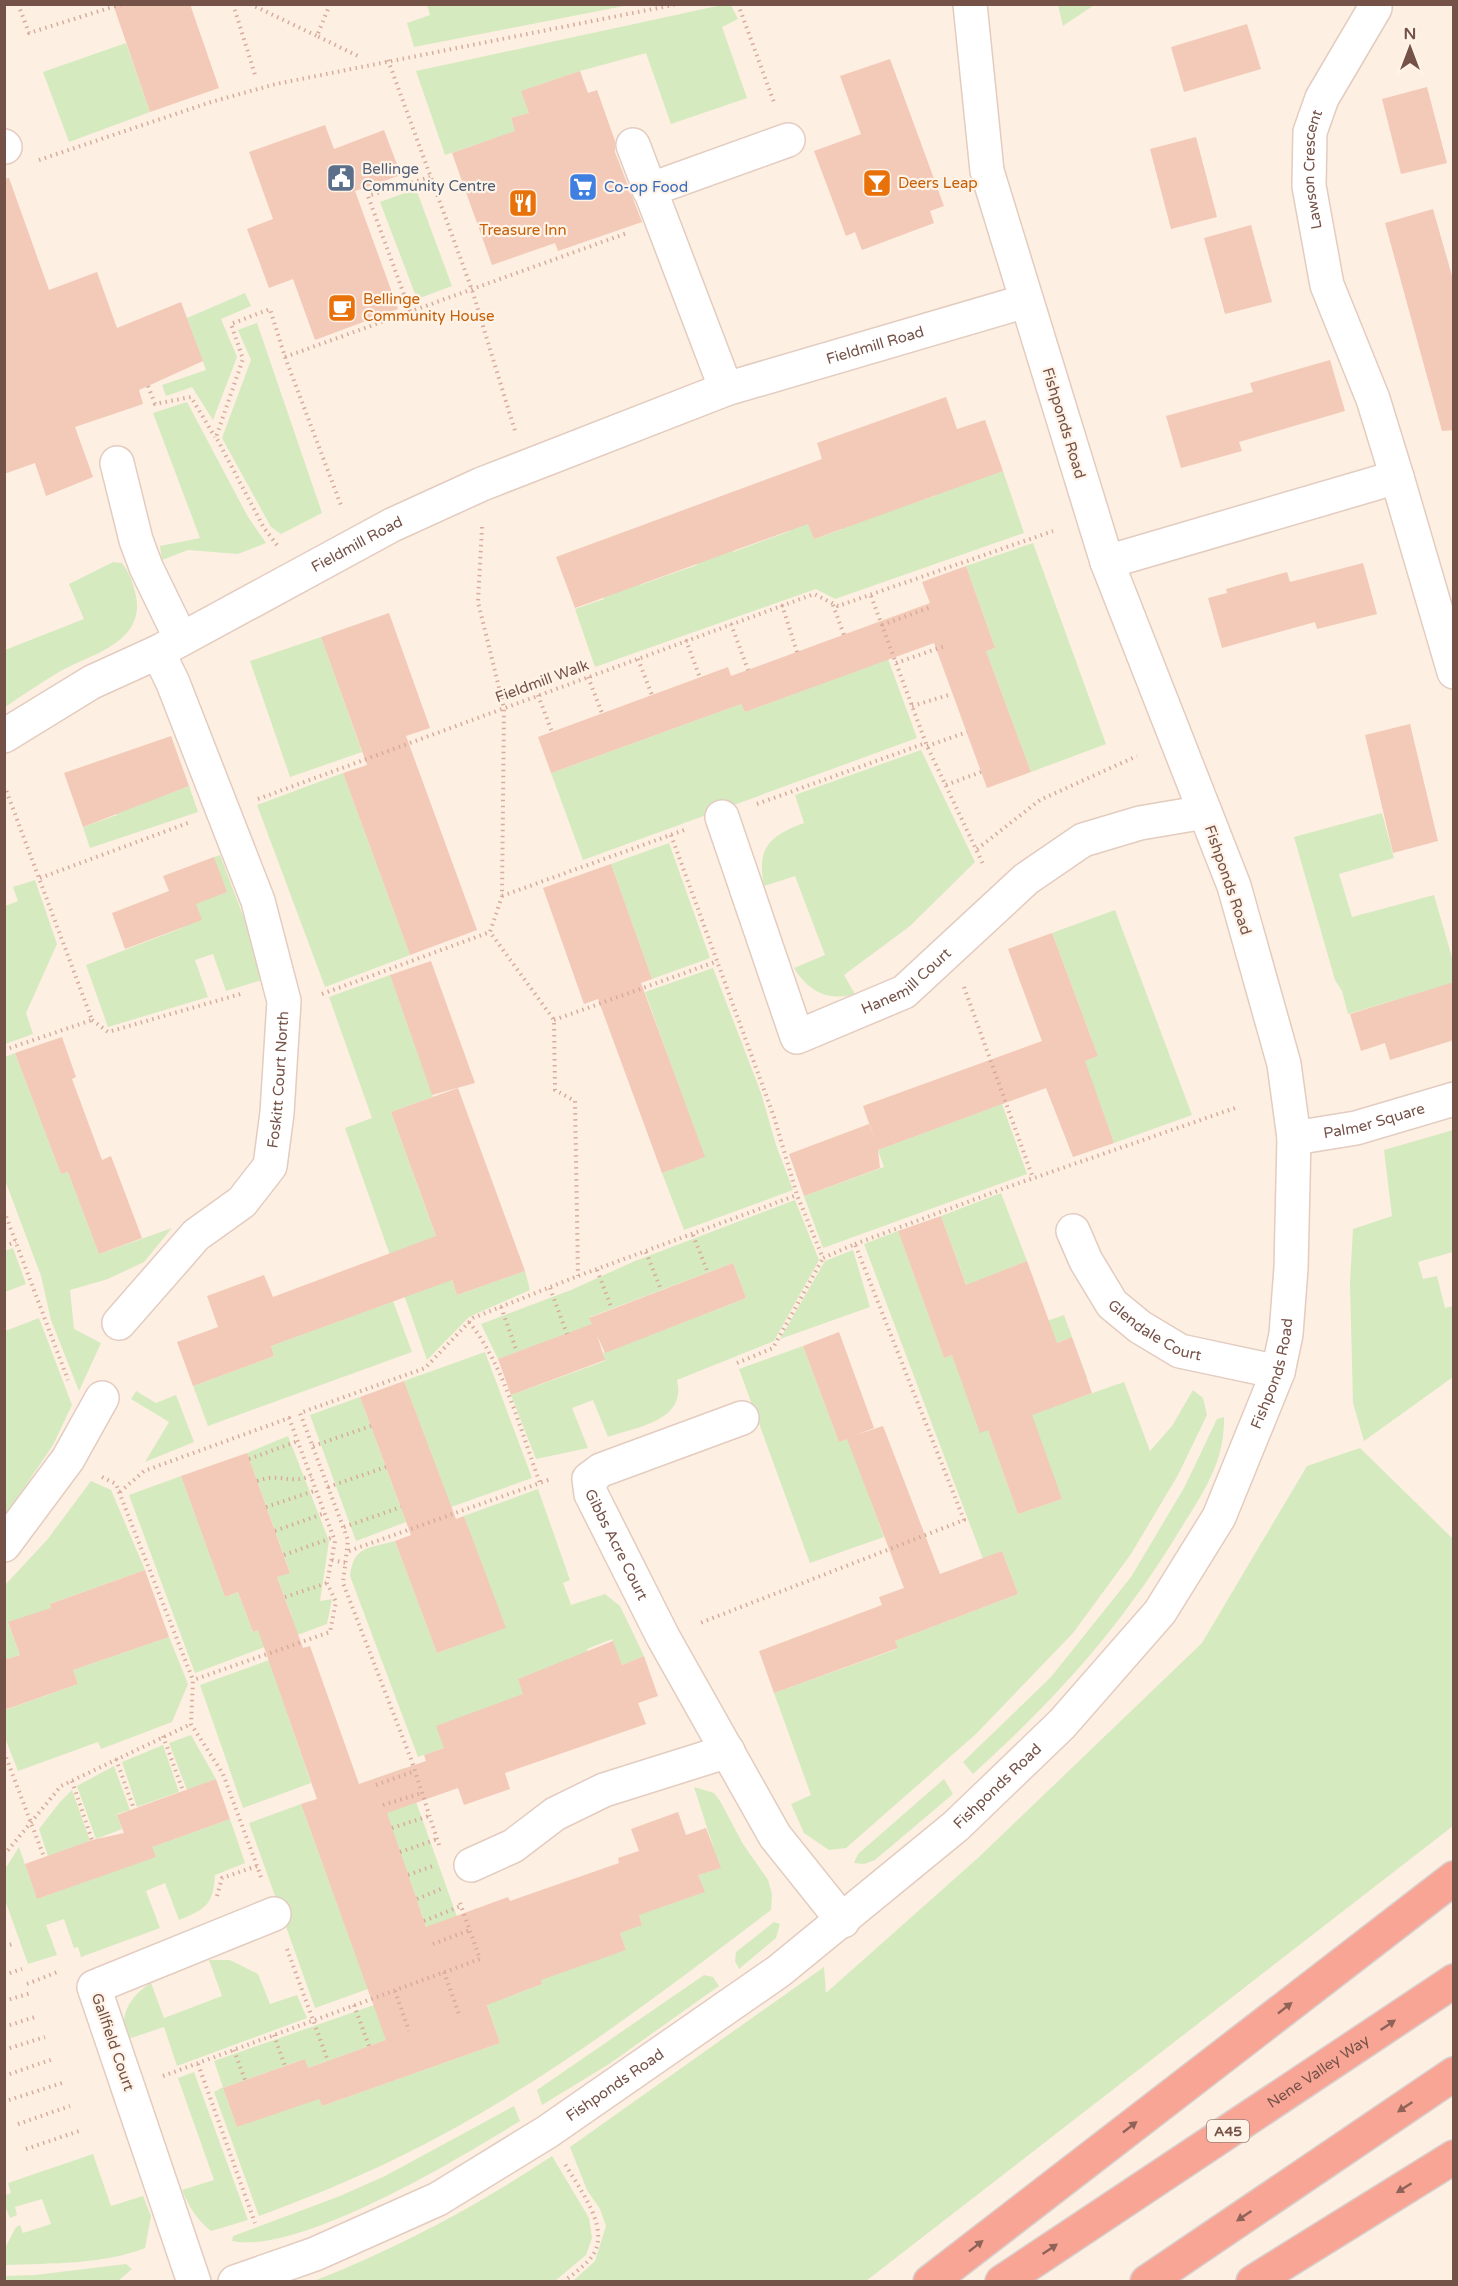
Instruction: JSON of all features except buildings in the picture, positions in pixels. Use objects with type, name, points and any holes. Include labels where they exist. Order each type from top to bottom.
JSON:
[{"type":"highway","points":[[930,2282],[1454,1878]]},
{"type":"highway","name":"Nene Valley Way","points":[[1002,2282],[1454,1981]]},
{"type":"highway","points":[[1147,2282],[1454,2074]]},
{"type":"highway","points":[[1253,2282],[1454,2157]]},
{"type":"street","name":"Fishponds Road","points":[[236,2282],[315,2254],[438,2199],[547,2133],[779,1971],[843,1921],[956,1826],[1062,1724],[1160,1612],[1219,1517],[1278,1372],[1286,1334],[1291,1268],[1293,1138],[1284,1064],[1234,886],[1107,562],[987,171],[970,4]]},
{"type":"street","name":"Lawson Crescent","points":[[1375,8],[1322,98],[1310,132],[1309,186],[1327,285],[1373,399],[1454,672]]},
{"type":"street","points":[[649,190],[788,140]]},
{"type":"street","points":[[633,145],[660,221],[726,389]]},
{"type":"street","name":"Fieldmill Road","points":[[4,736],[92,682],[169,645],[392,525],[482,484],[726,389],[1026,301]]},
{"type":"street","name":"Foskitt Court North","points":[[117,463],[136,540],[169,645],[173,683],[258,901],[284,1001],[277,1113],[270,1166],[242,1202],[196,1235],[119,1323]]},
{"type":"street","points":[[1107,562],[1397,477]]},
{"type":"street","name":"Hanemill Court","points":[[722,817],[797,1036],[904,992],[1026,879],[1083,840],[1140,823],[1205,812]]},
{"type":"street","name":"Palmer Square","points":[[1293,1138],[1356,1128],[1454,1099]]},
{"type":"street","name":"Glendale Court","points":[[1073,1231],[1086,1261],[1112,1304],[1140,1327],[1180,1351],[1278,1372]]},
{"type":"street","points":[[4,1545],[68,1460],[102,1398]]},
{"type":"street","name":"Gibbs Acre Court","points":[[742,1418],[601,1470],[590,1479],[591,1494],[663,1637],[775,1836],[843,1921]]},
{"type":"street","points":[[471,1865],[513,1846],[555,1814],[604,1790],[728,1751]]},
{"type":"street","name":"Gallfield Court","points":[[194,2282],[94,1987],[274,1914]]},
{"type":"path","points":[[18,4],[29,33],[122,4]]},
{"type":"path","points":[[233,4],[256,78]]},
{"type":"path","points":[[250,4],[360,57]]},
{"type":"path","points":[[317,36],[330,4]]},
{"type":"path","points":[[37,161],[222,99],[276,84],[678,4]]},
{"type":"path","points":[[738,4],[788,140]]},
{"type":"path","points":[[388,60],[472,290],[516,435]]},
{"type":"path","points":[[411,312],[368,196],[430,177]]},
{"type":"path","points":[[285,357],[660,221]]},
{"type":"path","points":[[216,437],[243,359],[231,324],[270,309],[285,357],[345,515]]},
{"type":"path","points":[[148,386],[155,404],[191,397],[216,437],[264,528],[280,548]]},
{"type":"path","points":[[482,484],[478,602],[504,708],[502,896],[490,932]]},
{"type":"path","name":"Fieldmill Walk","points":[[40,878],[814,594],[838,606],[1053,531]]},
{"type":"path","points":[[871,596],[927,746],[977,849],[999,902]]},
{"type":"path","points":[[833,604],[844,635]]},
{"type":"path","points":[[782,605],[797,652]]},
{"type":"path","points":[[882,625],[931,607]]},
{"type":"path","points":[[731,624],[748,670]]},
{"type":"path","points":[[686,640],[700,678]]},
{"type":"path","points":[[896,663],[945,646]]},
{"type":"path","points":[[638,659],[651,695]]},
{"type":"path","points":[[588,677],[602,713]]},
{"type":"path","points":[[912,706],[952,694]]},
{"type":"path","points":[[538,695],[552,732]]},
{"type":"path","points":[[927,746],[967,732]]},
{"type":"path","points":[[977,849],[1040,800],[1137,756]]},
{"type":"path","points":[[946,785],[981,772]]},
{"type":"path","points":[[6,790],[92,1020],[108,1032],[279,982]]},
{"type":"path","points":[[671,835],[774,1117],[797,1195],[823,1258]]},
{"type":"path","points":[[318,995],[490,932]]},
{"type":"path","points":[[490,932],[554,1020],[555,1090],[575,1101],[578,1276]]},
{"type":"path","points":[[951,950],[1033,1178]]},
{"type":"path","points":[[554,1020],[718,961]]},
{"type":"path","points":[[4,1050],[92,1020]]},
{"type":"path","points":[[737,1363],[773,1348],[823,1258],[1033,1178],[1235,1108]]},
{"type":"path","points":[[441,1850],[415,1771],[343,1583],[349,1551],[344,1527],[300,1413],[425,1368],[473,1318],[578,1276],[797,1195]]},
{"type":"path","points":[[4,1211],[86,1429]]},
{"type":"path","points":[[693,1235],[708,1273]]},
{"type":"path","points":[[4,1246],[16,1242]]},
{"type":"path","points":[[663,1637],[964,1520],[855,1244]]},
{"type":"path","points":[[646,1252],[662,1290]]},
{"type":"path","points":[[597,1270],[612,1309]]},
{"type":"path","points":[[550,1288],[567,1334]]},
{"type":"path","points":[[501,1307],[517,1352]]},
{"type":"path","points":[[469,1323],[481,1337],[493,1360],[540,1483]]},
{"type":"path","points":[[119,1492],[144,1471],[289,1418],[298,1440],[334,1538],[327,1583],[336,1602],[330,1632],[193,1680]]},
{"type":"path","points":[[313,1446],[371,1426]]},
{"type":"path","points":[[249,1459],[298,1440]]},
{"type":"path","points":[[328,1487],[386,1467]]},
{"type":"path","points":[[349,1551],[576,1470],[590,1479]]},
{"type":"path","points":[[257,1481],[273,1475],[297,1481],[311,1476]]},
{"type":"path","points":[[116,1484],[193,1680],[191,1724],[223,1773],[328,2061]]},
{"type":"path","points":[[267,1507],[316,1490]]},
{"type":"path","points":[[344,1527],[401,1507]]},
{"type":"path","points":[[275,1531],[325,1513]]},
{"type":"path","points":[[284,1555],[334,1538]]},
{"type":"path","points":[[332,1560],[346,1563]]},
{"type":"path","points":[[285,1597],[327,1583]]},
{"type":"path","points":[[4,1855],[61,1786],[191,1724]]},
{"type":"path","points":[[163,1736],[183,1791]]},
{"type":"path","points":[[4,1752],[44,1857]]},
{"type":"path","points":[[116,1759],[134,1809]]},
{"type":"path","points":[[376,1785],[415,1771]]},
{"type":"path","points":[[72,1780],[92,1840]]},
{"type":"path","points":[[383,1805],[422,1793]]},
{"type":"path","points":[[392,1828],[429,1816]]},
{"type":"path","points":[[400,1852],[437,1839]]},
{"type":"path","points":[[408,1875],[435,1865]]},
{"type":"path","points":[[417,1899],[444,1888]]},
{"type":"path","points":[[128,2088],[480,1959],[457,1895]]},
{"type":"path","points":[[424,1921],[461,1906]]},
{"type":"path","points":[[433,1944],[470,1930]]},
{"type":"path","points":[[4,1946],[13,1944]]},
{"type":"path","points":[[4,1975],[22,1969]]},
{"type":"path","points":[[444,1972],[459,2014]]},
{"type":"path","points":[[394,1990],[409,2031]]},
{"type":"path","points":[[4,2001],[31,1993]]},
{"type":"path","points":[[354,2005],[369,2046]]},
{"type":"path","points":[[4,2027],[38,2016]]},
{"type":"path","points":[[274,2035],[285,2066]]},
{"type":"path","points":[[4,2050],[45,2037]]},
{"type":"path","points":[[234,2050],[244,2080]]},
{"type":"path","points":[[4,2076],[54,2059]]},
{"type":"path","points":[[198,2064],[255,2223]]},
{"type":"path","points":[[9,2100],[62,2083]]},
{"type":"path","points":[[18,2124],[70,2106]]},
{"type":"path","points":[[26,2149],[78,2131]]},
{"type":"path","points":[[547,2133],[596,2216],[598,2239],[591,2258],[564,2282]]},
{"type":"green space","points":[[427,4],[629,5],[414,47],[407,23],[430,15]]},
{"type":"green space","points":[[1058,4],[1094,5],[1063,26]]},
{"type":"green space","points":[[722,5],[731,5],[738,19],[722,27],[747,98],[671,124],[646,53],[580,71],[522,91],[529,113],[511,119],[523,152],[492,163],[484,142],[445,155],[416,71]]},
{"type":"green space","points":[[126,43],[150,112],[69,142],[43,72]]},
{"type":"green space","points":[[416,189],[452,286],[417,299],[380,202]]},
{"type":"green space","points":[[245,293],[251,306],[221,319],[237,357],[213,420],[192,387],[166,396],[162,385],[206,370],[187,318]]},
{"type":"green space","points":[[257,323],[322,513],[281,534],[271,527],[222,438],[251,360],[238,330]]},
{"type":"green space","points":[[187,402],[248,517],[266,543],[238,554],[188,550],[162,560],[160,546],[200,538],[153,413]]},
{"type":"green space","points":[[1003,471],[1024,533],[835,599],[816,589],[595,667],[575,609],[604,599],[598,581],[633,568],[640,585],[697,565],[691,547],[726,534],[733,552],[790,531],[802,507],[814,539],[843,529],[837,511],[913,503],[935,496],[930,478],[978,479]]},
{"type":"green space","points":[[1033,543],[1106,744],[1031,772],[986,651],[995,648],[966,566]]},
{"type":"green space","points":[[113,562],[122,563],[136,596],[137,612],[124,636],[113,645],[59,672],[5,707],[5,650],[84,619],[69,584]]},
{"type":"green space","points":[[321,637],[362,752],[290,777],[250,661]]},
{"type":"green space","points":[[888,659],[917,738],[583,860],[551,773],[741,704],[745,712]]},
{"type":"green space","points":[[921,750],[975,862],[910,926],[844,975],[855,994],[836,997],[820,993],[806,983],[794,968],[825,955],[795,876],[764,886],[762,861],[764,852],[769,844],[783,832],[804,823],[795,795]]},
{"type":"green space","points":[[343,773],[410,955],[325,987],[257,805]]},
{"type":"green space","points":[[189,786],[198,812],[90,848],[83,827],[117,815],[111,798],[160,797]]},
{"type":"green space","points":[[1382,813],[1394,858],[1339,874],[1352,917],[1434,895],[1453,961],[1453,1002],[1433,989],[1348,1014],[1342,991],[1335,980],[1294,837]]},
{"type":"green space","points":[[669,843],[710,958],[652,979],[611,864]]},
{"type":"green space","points":[[220,855],[257,952],[262,980],[226,991],[213,954],[195,960],[208,997],[108,1027],[86,965],[182,928],[214,857]]},
{"type":"green space","points":[[35,880],[57,944],[26,1013],[33,1034],[5,1044],[5,906],[18,901],[13,887]]},
{"type":"green space","points":[[1115,910],[1192,1115],[1114,1143],[1084,1061],[1098,1056],[1052,933]]},
{"type":"green space","points":[[713,968],[761,1093],[776,1145],[793,1190],[684,1230],[662,1173],[704,1157],[645,992]]},
{"type":"green space","points":[[390,975],[433,1097],[391,1112],[457,1295],[525,1271],[530,1290],[469,1317],[427,1360],[345,1128],[372,1118],[329,997]]},
{"type":"green space","points":[[15,1053],[61,1174],[68,1172],[99,1254],[172,1228],[144,1262],[108,1279],[70,1290],[74,1329],[101,1343],[79,1391],[51,1320],[41,1276],[5,1180],[5,1057]]},
{"type":"green space","points":[[1002,1104],[1027,1174],[823,1248],[804,1196],[884,1167],[878,1150]]},
{"type":"green space","points":[[1453,1130],[1453,1252],[1418,1262],[1423,1279],[1437,1276],[1445,1308],[1453,1306],[1453,1377],[1364,1441],[1353,1403],[1350,1283],[1353,1229],[1392,1216],[1384,1150]]},
{"type":"green space","points":[[1001,1193],[1027,1261],[997,1273],[1019,1331],[1064,1315],[1072,1337],[1043,1348],[1049,1364],[1078,1354],[1087,1377],[1058,1388],[1064,1403],[1124,1382],[1150,1451],[1172,1426],[1193,1390],[1203,1398],[1207,1415],[1178,1475],[1131,1554],[1073,1633],[976,1734],[846,1848],[829,1850],[804,1833],[791,1804],[811,1795],[774,1693],[897,1649],[895,1641],[1018,1594],[1002,1551],[983,1559],[864,1244],[898,1231],[944,1358],[952,1355],[988,1430],[1018,1514],[1062,1499],[987,1342],[941,1216]]},
{"type":"green space","points":[[795,1200],[819,1260],[774,1341],[677,1380],[678,1394],[675,1405],[657,1420],[632,1430],[608,1437],[593,1400],[572,1408],[588,1448],[536,1459],[511,1395],[605,1361],[603,1353],[746,1298],[733,1263],[590,1317],[592,1325],[498,1359],[481,1324],[571,1290],[635,1261]]},
{"type":"green space","points":[[13,1248],[26,1284],[5,1292],[5,1251]]},
{"type":"green space","points":[[853,1250],[870,1307],[780,1339],[825,1261]]},
{"type":"green space","points":[[393,1301],[412,1352],[208,1426],[193,1386],[274,1356],[271,1346]]},
{"type":"green space","points":[[39,1318],[72,1405],[53,1445],[5,1516],[5,1331]]},
{"type":"green space","points":[[803,1346],[839,1442],[848,1438],[884,1537],[810,1563],[739,1369]]},
{"type":"green space","points":[[485,1352],[532,1478],[451,1507],[404,1381]]},
{"type":"green space","points":[[136,1391],[156,1403],[176,1395],[194,1442],[145,1462],[169,1422],[131,1399]]},
{"type":"green space","points":[[360,1397],[406,1522],[356,1541],[310,1415]]},
{"type":"green space","points":[[1224,1417],[1221,1449],[1210,1478],[1156,1568],[1085,1661],[1032,1718],[973,1774],[963,1762],[1051,1677],[1131,1577],[1184,1488],[1217,1419]]},
{"type":"green space","points":[[288,1436],[329,1541],[320,1601],[332,1599],[327,1624],[195,1673],[129,1495],[181,1476],[225,1597],[238,1592],[253,1632],[292,1617],[277,1577],[290,1572],[247,1453]]},
{"type":"green space","points":[[1360,1448],[1453,1539],[1453,1826],[866,2281],[573,2281],[595,2261],[606,2226],[600,2209],[587,2190],[570,2147],[824,1967],[826,1993],[979,1857],[1202,1643],[1307,1466]]},
{"type":"green space","points":[[91,1481],[111,1490],[145,1570],[50,1604],[63,1640],[8,1623],[20,1655],[5,1660],[5,1585],[47,1540]]},
{"type":"green space","points":[[538,1489],[570,1580],[563,1583],[571,1605],[605,1594],[620,1606],[644,1656],[622,1665],[612,1639],[587,1649],[596,1677],[565,1661],[518,1679],[526,1700],[444,1748],[418,1757],[350,1576],[355,1559],[359,1553],[370,1547],[395,1541],[437,1653],[505,1628],[464,1516]]},
{"type":"green space","points":[[169,1637],[188,1684],[172,1722],[101,1749],[98,1742],[18,1771],[5,1738],[5,1710],[78,1684],[73,1670]]},
{"type":"green space","points":[[269,1660],[311,1783],[243,1808],[200,1685]]},
{"type":"green space","points":[[191,1735],[216,1779],[187,1790],[169,1743]]},
{"type":"green space","points":[[163,1745],[179,1792],[137,1807],[122,1762]]},
{"type":"green space","points":[[114,1766],[130,1810],[117,1814],[122,1829],[96,1839],[77,1786]]},
{"type":"green space","points":[[404,1768],[470,1953],[439,1963],[374,1779]]},
{"type":"green space","points":[[944,1779],[953,1794],[875,1860],[864,1864],[854,1863],[858,1854]]},
{"type":"green space","points":[[694,1787],[714,1793],[720,1801],[743,1844],[768,1880],[772,1894],[771,1910],[638,2010],[498,2103],[384,2164],[331,2188],[259,2216],[214,2092],[223,2087],[214,2061],[494,1963],[474,1909],[482,1907],[514,1995],[542,1984],[534,1962],[626,1950],[620,1933],[642,1924],[632,1898],[659,1908],[704,1892],[698,1875],[720,1868]],"holes":[[[487,2004],[500,2043],[322,2106],[319,2098],[237,2127],[223,2088],[305,2059],[308,2068]]]},
{"type":"green space","points":[[72,1790],[90,1841],[48,1856],[39,1829]]},
{"type":"green space","points":[[301,1804],[368,1989],[315,2008],[249,1823]]},
{"type":"green space","points":[[230,1819],[245,1863],[215,1875],[210,1900],[202,1909],[179,1920],[165,1883],[146,1891],[160,1928],[81,1957],[78,1947],[74,1948],[64,1919],[46,1925],[57,1955],[28,1964],[5,1900],[5,1869],[19,1847],[37,1899],[135,1864],[132,1854]]},
{"type":"green space","points":[[774,1922],[780,1924],[776,1938],[739,1969],[735,1961],[736,1952]]},
{"type":"green space","points":[[209,1960],[230,1960],[258,1974],[270,2004],[297,1995],[307,2018],[177,2066],[164,2027],[128,2039],[124,2022],[125,2014],[137,1994],[151,1983],[164,2018],[222,1996]]},
{"type":"green space","points":[[704,1975],[713,1977],[719,1986],[609,2064],[542,2105],[537,2090]]},
{"type":"green space","points":[[194,2072],[248,2220],[211,2231],[194,2213],[182,2190],[214,2180],[178,2078]]},
{"type":"green space","points":[[514,2106],[520,2121],[379,2200],[337,2219],[297,2233],[261,2241],[232,2241],[233,2236],[340,2196],[385,2176]]},
{"type":"green space","points":[[93,2154],[111,2206],[143,2196],[151,2216],[145,2248],[111,2258],[5,2265],[5,2248],[16,2227],[20,2225],[23,2233],[51,2224],[42,2199],[15,2207],[17,2215],[10,2218],[5,2206],[5,2195],[11,2193],[8,2183]]},
{"type":"green space","points":[[552,2156],[589,2218],[592,2238],[586,2255],[555,2281],[314,2281],[376,2255],[436,2225],[495,2192]]},
{"type":"green space","points":[[126,2264],[132,2269],[118,2281],[5,2281],[5,2276],[35,2275]]},
{"type":"place","name":"Bellinge Community Centre","points":[[341,178]]},
{"type":"place","name":"Deers Leap","points":[[877,183]]},
{"type":"place","name":"Co-op Food","points":[[583,187]]},
{"type":"place","name":"Treasure Inn","points":[[523,203]]},
{"type":"place","name":"Bellinge Community House","points":[[342,308]]}]
